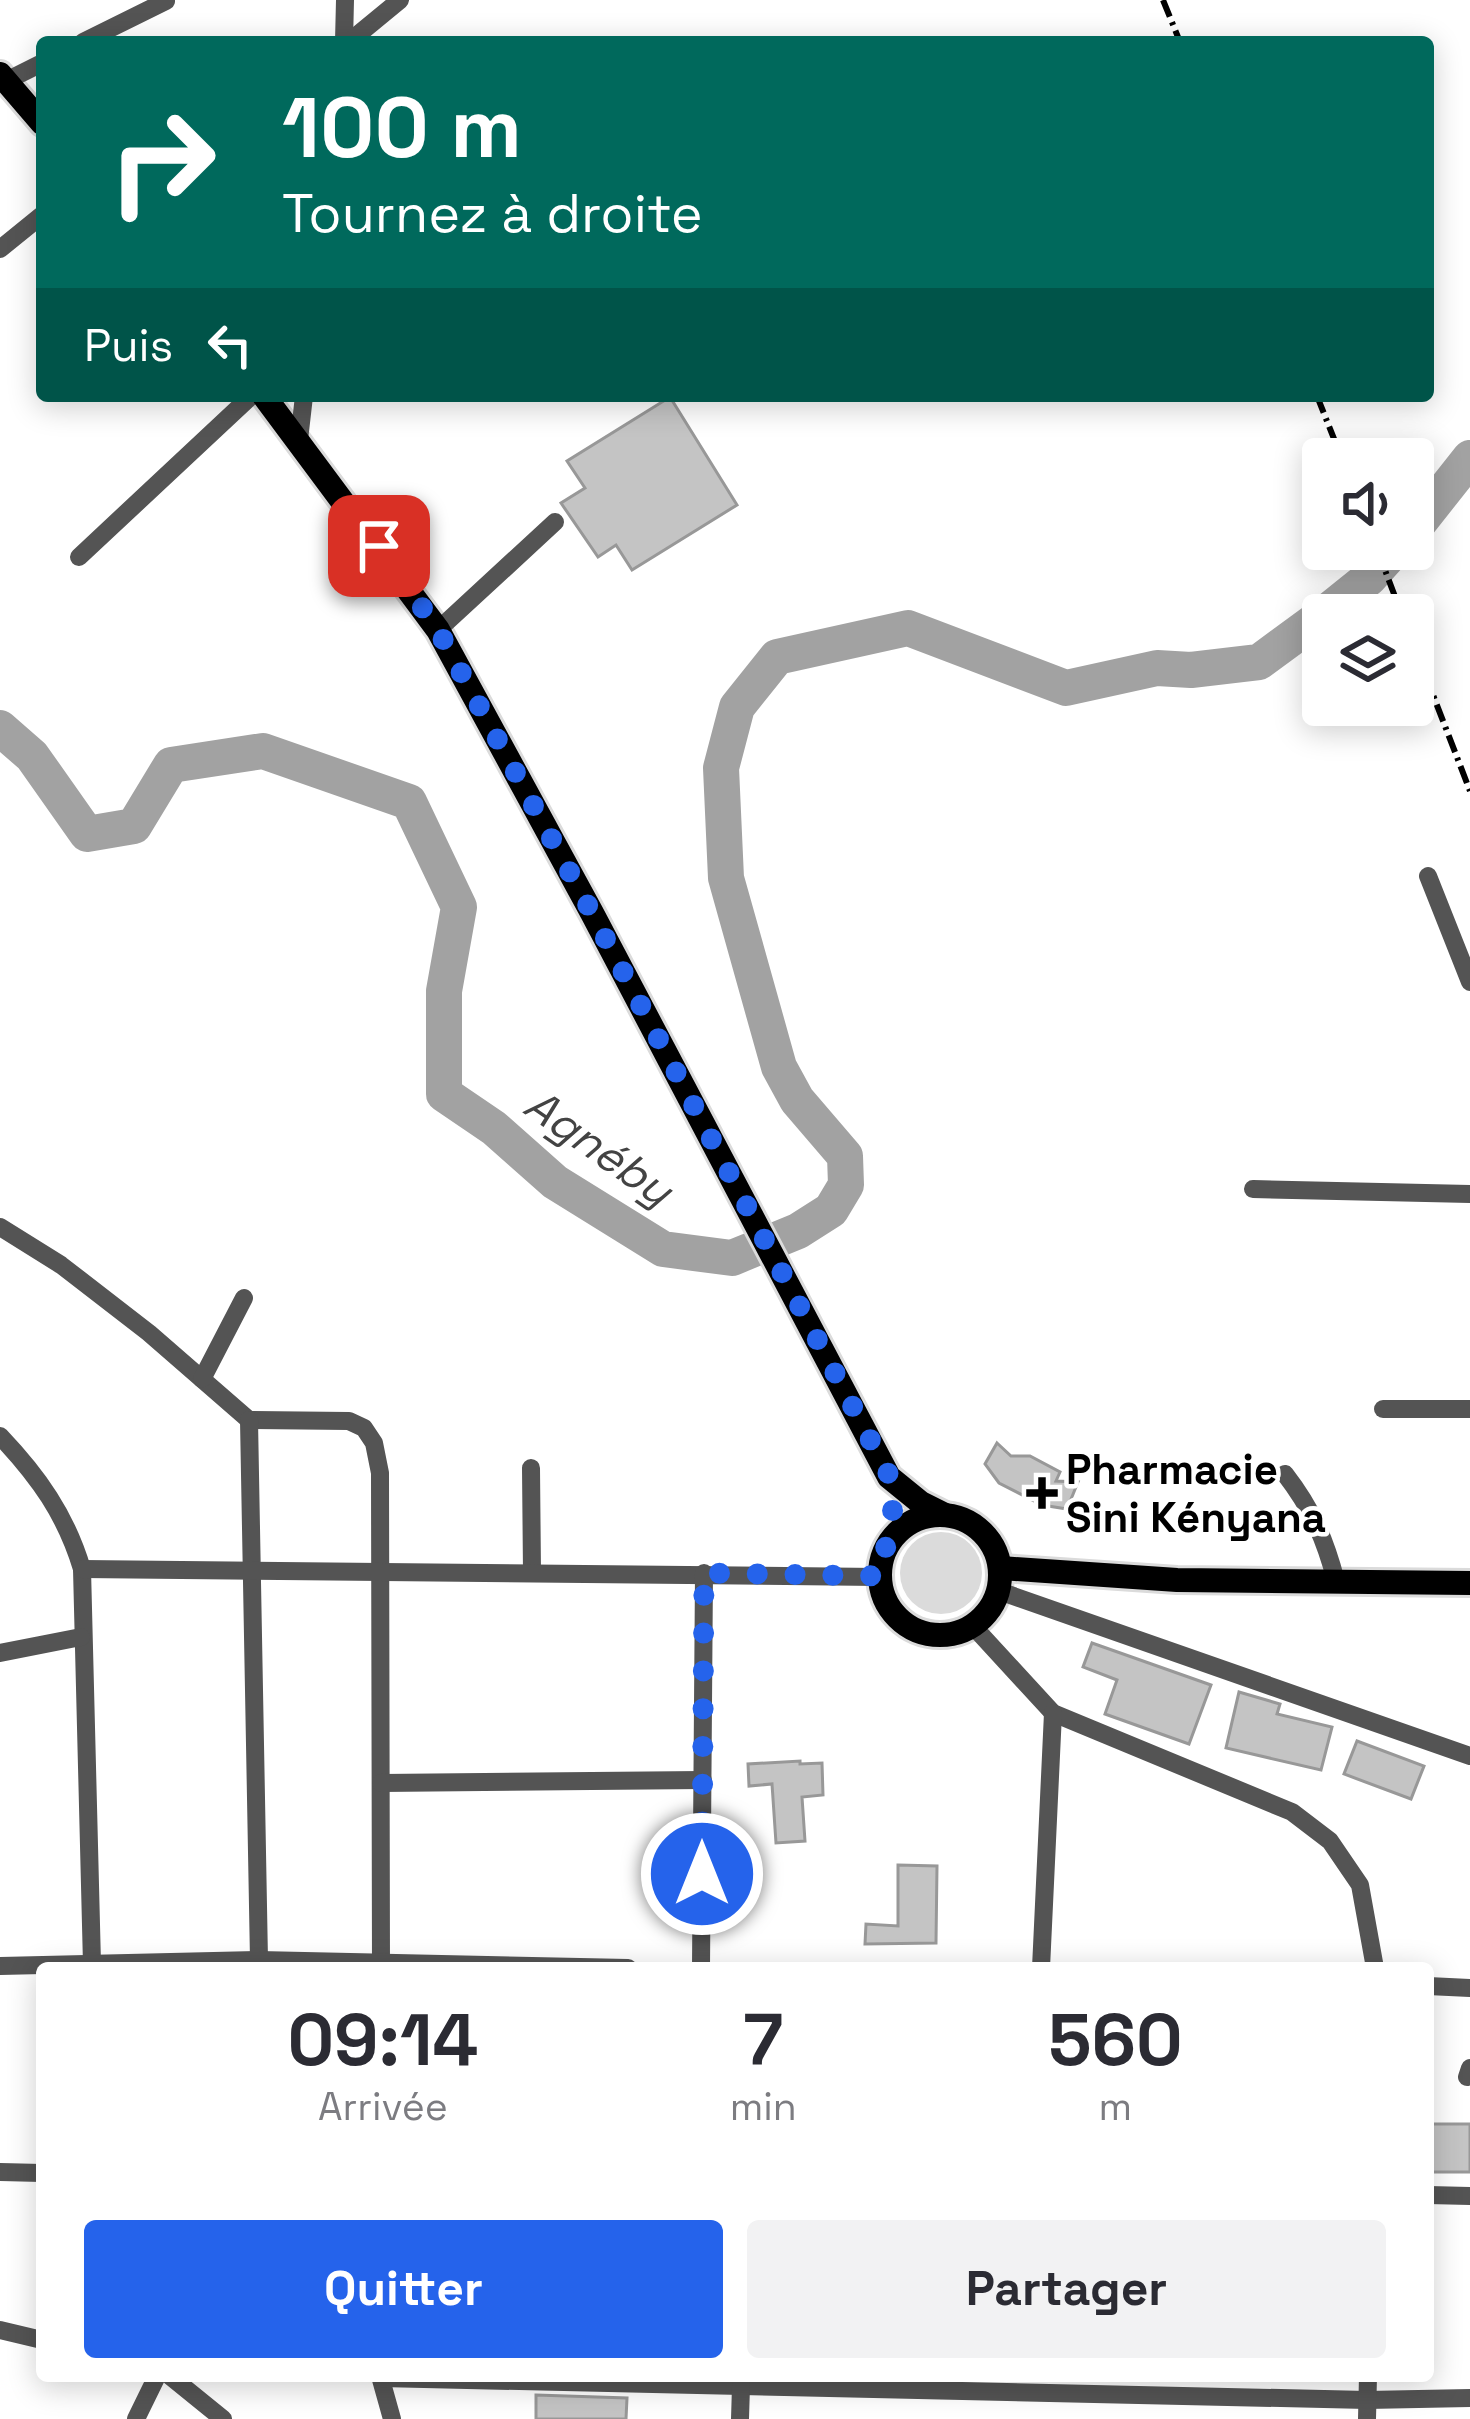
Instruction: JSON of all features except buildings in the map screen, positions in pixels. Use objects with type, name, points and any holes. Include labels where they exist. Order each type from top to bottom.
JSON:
[{"type":"main road","points":[[3,78],[36,116]]},
{"type":"main road","points":[[269,402],[438,630],[890,1477],[921,1503],[982,1531],[995,1548],[1000,1580],[994,1605],[974,1626],[938,1636],[904,1624],[882,1595],[879,1576],[893,1516],[890,1477]]},
{"type":"main road","points":[[888,1544],[913,1521],[945,1515]]},
{"type":"main road","points":[[1000,1580],[1470,1582]]},
{"type":"street","points":[[345,0],[346,36]]},
{"type":"street","points":[[354,36],[400,0]]},
{"type":"street","points":[[95,36],[166,1]]},
{"type":"street","points":[[3,78],[36,64]]},
{"type":"street","points":[[0,249],[36,220]]},
{"type":"street","points":[[79,556],[245,402]]},
{"type":"street","points":[[299,440],[303,402]]},
{"type":"street","points":[[438,630],[555,522]]},
{"type":"street","points":[[1428,876],[1470,982]]},
{"type":"street","points":[[1253,1189],[1470,1194]]},
{"type":"street","points":[[0,1227],[61,1265],[249,1420],[349,1421],[364,1428],[374,1443],[380,1473],[382,1571],[381,1962]]},
{"type":"street","points":[[202,1379],[244,1298]]},
{"type":"street","points":[[1384,1409],[1470,1409]]},
{"type":"street","points":[[249,1420],[259,1960]]},
{"type":"street","points":[[0,1436],[38,1476],[71,1532],[82,1569],[92,1962]]},
{"type":"street","points":[[531,1468],[532,1572]]},
{"type":"street","points":[[1285,1474],[1309,1504],[1324,1535],[1336,1581]]},
{"type":"street","points":[[82,1569],[879,1576]]},
{"type":"street","points":[[701,1962],[704,1573]]},
{"type":"street","points":[[1000,1580],[1470,1756]]},
{"type":"street","points":[[974,1626],[1053,1713],[1292,1812],[1330,1841],[1360,1886],[1374,1962]]},
{"type":"street","points":[[0,1653],[81,1637]]},
{"type":"street","points":[[1041,1962],[1053,1713]]},
{"type":"street","points":[[381,1783],[703,1780]]},
{"type":"street","points":[[176,1962],[308,1962]]},
{"type":"street","points":[[0,1966],[36,1965]]},
{"type":"street","points":[[1434,1986],[1470,1988]]},
{"type":"street","points":[[0,2172],[36,2173]]},
{"type":"street","points":[[1434,2195],[1470,2196]]},
{"type":"street","points":[[0,2330],[36,2339]]},
{"type":"street","points":[[136,2419],[154,2382]]},
{"type":"street","points":[[178,2382],[224,2419]]},
{"type":"street","points":[[382,2382],[392,2419]]},
{"type":"street","points":[[581,2382],[1049,2384],[1367,2409],[1470,2398]]},
{"type":"street","points":[[740,2419],[741,2386]]},
{"type":"shaded area","points":[[941,1532],[970,1544],[982,1573],[970,1602],[941,1614],[912,1602],[900,1573],[912,1544]]},
{"type":"waterway","name":"Agnéby","points":[[1434,503],[1470,458]]},
{"type":"waterway","name":"Agnéby","points":[[1349,594],[1376,570]]},
{"type":"waterway","name":"Agnéby","points":[[0,728],[32,756],[87,834],[134,826],[171,765],[263,751],[409,802],[459,907],[444,991],[444,1094],[494,1128],[555,1182],[663,1249],[732,1258],[798,1231],[831,1210],[846,1185],[845,1156],[797,1100],[779,1067],[726,878],[721,768],[737,707],[777,657],[908,628],[1066,688],[1157,668],[1191,670],[1259,662],[1302,630]]},
{"type":"railway","points":[[1163,0],[1178,36]]},
{"type":"railway","points":[[1319,402],[1334,438]]},
{"type":"railway","points":[[1385,570],[1394,594]]},
{"type":"railway","points":[[1434,698],[1470,791]]},
{"type":"place","name":"Pharmacie Sini Kényana","points":[[1042,1493]]},
{"type":"route","points":[[379,546],[438,630],[890,1477],[893,1516],[879,1576],[704,1573],[702,1874]]}]
